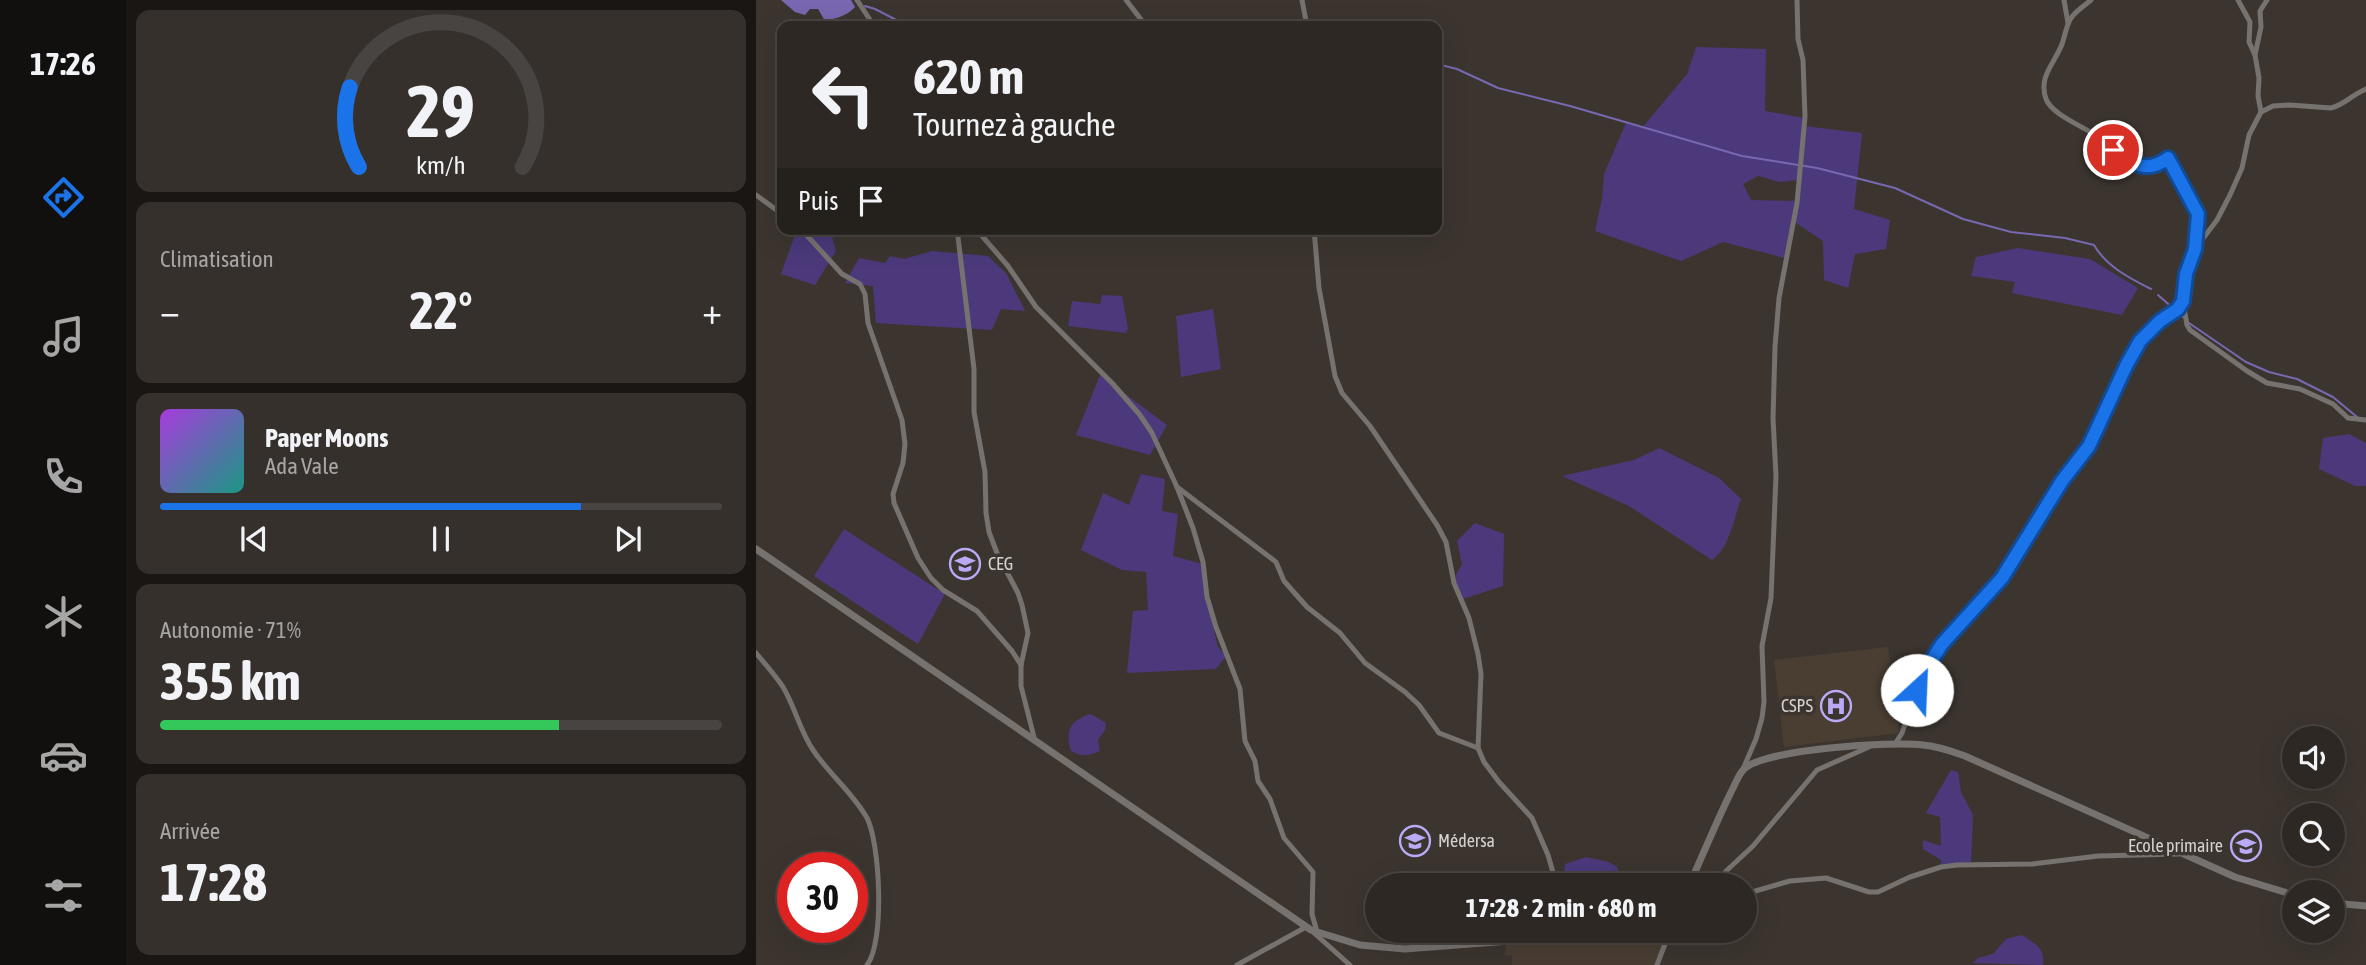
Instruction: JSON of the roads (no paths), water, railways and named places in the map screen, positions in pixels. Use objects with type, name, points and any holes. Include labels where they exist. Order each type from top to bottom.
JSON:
[{"type":"street","points":[[857,0],[871,21]]},
{"type":"street","points":[[1126,0],[1142,21]]},
{"type":"street","points":[[1302,0],[1306,21]]},
{"type":"street","points":[[1695,873],[1756,738],[1764,702],[1762,646],[1771,598],[1776,476],[1773,418],[1775,347],[1779,298],[1799,192],[1805,117],[1797,0]]},
{"type":"street","points":[[2064,0],[2068,23]]},
{"type":"street","points":[[2091,0],[2068,23],[2061,47],[2048,67],[2043,84],[2046,101],[2056,111],[2138,166],[2158,164],[2168,158],[2198,214],[2195,249],[2186,274],[2183,301],[2186,324],[2190,330],[2267,383],[2301,389],[2333,404],[2348,418],[2366,420]]},
{"type":"street","points":[[2238,0],[2250,22],[2249,43],[2255,55],[2261,112]]},
{"type":"street","points":[[2255,55],[2261,27],[2260,10],[2267,0]]},
{"type":"street","points":[[2195,249],[2217,220],[2230,195],[2242,168],[2249,135],[2261,112],[2273,106],[2290,105],[2331,108],[2366,89]]},
{"type":"street","points":[[756,195],[777,210]]},
{"type":"street","points":[[807,235],[842,274],[860,284],[865,294],[868,323],[902,420],[905,444],[903,463],[893,494],[894,503],[918,558],[930,579],[977,611],[1021,665]]},
{"type":"street","points":[[958,235],[974,369],[974,412],[985,472],[986,513],[989,532],[1022,605],[1028,633],[1021,665],[1025,706],[1035,741]]},
{"type":"street","points":[[981,235],[1008,266],[1036,307],[1113,384],[1152,433],[1193,528],[1216,627],[1240,689],[1245,741],[1255,761],[1258,781],[1270,799],[1284,838],[1312,872],[1311,930]]},
{"type":"street","points":[[1315,235],[1319,288],[1335,376],[1342,393],[1370,426],[1446,542],[1454,583],[1472,627],[1478,654],[1481,674],[1478,748],[1499,782],[1532,818],[1553,873]]},
{"type":"street","points":[[1895,744],[1933,658],[2002,578],[2062,481],[2089,446],[2140,341],[2160,321],[2178,309],[2183,301]]},
{"type":"street","points":[[1177,486],[1276,562],[1284,581],[1307,607],[1340,633],[1365,663],[1419,705],[1439,733],[1478,748]]},
{"type":"street","points":[[756,549],[1311,930],[1350,965]]},
{"type":"street","points":[[756,653],[783,686],[811,749],[860,808],[870,827],[879,914],[872,958],[867,965]]},
{"type":"street","points":[[1742,771],[1755,763],[1795,753],[1875,744],[1932,746],[1965,756],[2237,877],[2282,891]]},
{"type":"street","points":[[1724,873],[1753,846],[1817,770],[1875,744]]},
{"type":"street","points":[[1757,891],[1790,881],[1826,878],[1869,892],[1878,892],[1910,877],[1941,867],[1996,863],[2032,864],[2098,856],[2182,853]]},
{"type":"street","points":[[2345,904],[2366,906]]},
{"type":"street","points":[[1237,965],[1311,930],[1360,945],[1405,949],[1463,943]]},
{"type":"street","points":[[1657,965],[1665,943]]},
{"type":"waterway","points":[[865,6],[898,21]]},
{"type":"waterway","points":[[1442,65],[1457,69],[1498,88],[1742,156],[1817,168],[1895,188],[1963,219],[2011,232],[2065,238],[2094,245],[2126,276],[2151,289]]},
{"type":"waterway","points":[[2158,295],[2183,317]]},
{"type":"waterway","points":[[2189,323],[2246,362],[2269,372],[2297,379],[2333,397],[2357,417]]},
{"type":"place","name":"CEG","points":[[965,564]]},
{"type":"place","name":"CSPS","points":[[1836,706]]},
{"type":"place","name":"Médersa","points":[[1415,841]]},
{"type":"place","name":"Ecole primaire","points":[[2246,846]]}]
